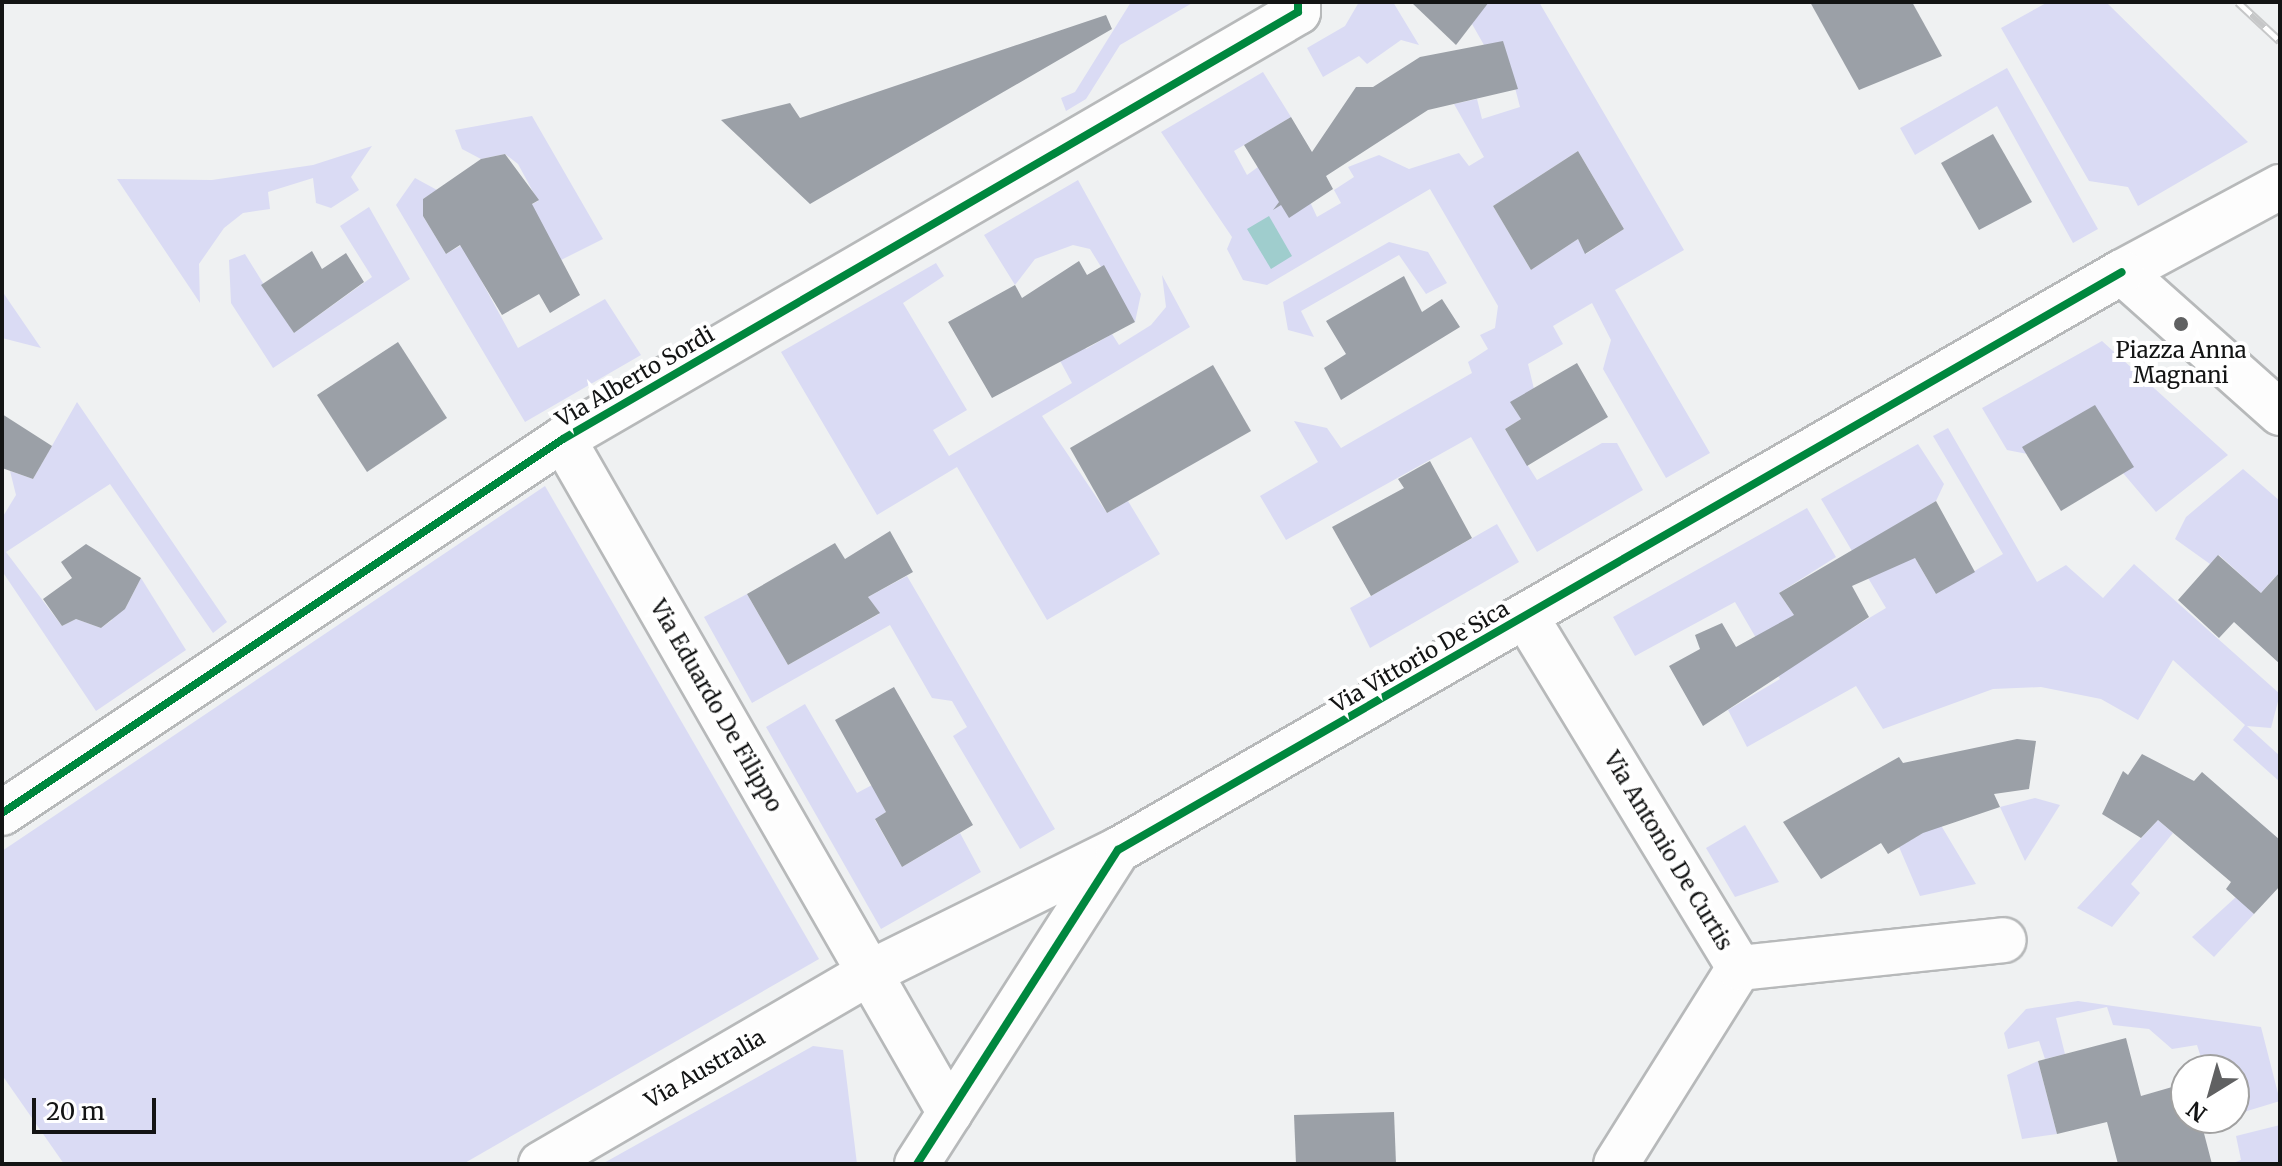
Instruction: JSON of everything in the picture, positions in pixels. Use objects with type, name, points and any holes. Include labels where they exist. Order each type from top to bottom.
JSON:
[{"type":"street","name":"Via Alberto Sordi","points":[[2,813],[563,439],[1298,12],[1298,2]]},
{"type":"street","name":"Via Vittorio De Sica","points":[[917,1164],[1118,850],[2062,306],[2280,187]]},
{"type":"street","points":[[2122,272],[2280,413]]},
{"type":"street","name":"Via Eduardo De Filippo","points":[[563,439],[950,1113]]},
{"type":"street","name":"Via Antonio De Curtis","points":[[1526,617],[1739,968],[1616,1164]]},
{"type":"street","name":"Via Australia","points":[[541,1164],[869,973],[1118,850]]},
{"type":"street","points":[[1739,968],[2004,940]]},
{"type":"shaded area","points":[[1131,2],[1194,2],[1120,45],[1086,99],[1066,111],[1061,98],[1075,92]]},
{"type":"shaded area","points":[[1359,2],[1393,2],[1419,45],[1401,40],[1367,64],[1359,56],[1323,77],[1307,48],[1345,26]]},
{"type":"shaded area","points":[[1484,2],[1539,2],[1684,250],[1615,290],[1710,453],[1666,478],[1603,369],[1611,340],[1592,303],[1553,326],[1563,344],[1528,364],[1534,389],[1521,419],[1505,429],[1537,480],[1602,443],[1617,443],[1643,490],[1537,552],[1471,437],[1286,540],[1260,496],[1318,462],[1294,421],[1327,428],[1341,448],[1472,373],[1468,362],[1488,349],[1480,335],[1495,328],[1498,306],[1430,189],[1267,285],[1243,280],[1227,249],[1232,237],[1161,132],[1263,72],[1291,117],[1234,151],[1247,175],[1258,167],[1311,204],[1317,217],[1341,203],[1334,190],[1354,177],[1348,167],[1379,155],[1409,169],[1459,153],[1469,166],[1484,157],[1454,104],[1477,99],[1482,119],[1520,107],[1503,42],[1484,45],[1472,24]],"holes":[[[1578,151],[1624,229],[1586,254],[1578,239],[1531,270],[1493,206]]]},
{"type":"shaded area","points":[[2048,2],[2106,2],[2248,142],[2138,206],[2128,187],[2089,181],[2001,28]]},
{"type":"shaded area","points":[[2007,68],[2098,229],[2073,243],[1997,106],[1915,155],[1900,128]]},
{"type":"shaded area","points":[[532,116],[603,239],[561,260],[481,280],[518,348],[605,299],[641,355],[525,422],[396,205],[415,178],[437,190],[423,199],[423,216],[446,254],[538,201],[518,164],[505,154],[481,159],[462,149],[455,130]]},
{"type":"shaded area","points":[[372,146],[351,177],[359,190],[331,208],[316,203],[313,178],[268,192],[270,209],[243,213],[224,228],[199,264],[200,303],[117,179],[212,180],[313,165]]},
{"type":"shaded area","points":[[1078,180],[1141,294],[1135,322],[1090,249],[1073,245],[1035,259],[1015,285],[984,235]]},
{"type":"shaded area","points":[[369,207],[410,279],[273,368],[231,303],[229,260],[245,254],[294,333],[372,277],[340,226]]},
{"type":"shaded area","points":[[1269,216],[1292,256],[1271,269],[1247,229]]},
{"type":"shaded area","points":[[1389,242],[1428,252],[1447,283],[1426,294],[1399,255],[1301,311],[1314,337],[1288,330],[1283,302]]},
{"type":"shaded area","points":[[936,263],[944,276],[903,303],[967,410],[933,430],[949,456],[1072,383],[1059,359],[1076,331],[1086,349],[1112,334],[1119,345],[1151,325],[1166,307],[1162,275],[1190,327],[1042,416],[1107,513],[1128,501],[1160,554],[1047,620],[957,467],[877,515],[781,352]]},
{"type":"shaded area","points":[[2,291],[41,348],[2,338]]},
{"type":"shaded area","points":[[2102,341],[2228,455],[2156,512],[2123,473],[2007,450],[1982,408]]},
{"type":"shaded area","points":[[77,402],[227,622],[213,633],[110,484],[6,552],[62,626],[76,619],[101,628],[112,620],[112,605],[125,609],[141,578],[186,650],[96,711],[2,571],[2,518],[16,495],[10,471],[33,479]]},
{"type":"shaded area","points":[[1948,428],[2037,582],[2066,565],[2103,598],[2134,564],[2280,694],[2271,728],[2247,726],[2280,756],[2280,782],[2233,740],[2245,725],[2173,660],[2138,720],[2101,699],[2041,687],[1993,689],[1883,729],[1856,686],[1747,747],[1728,710],[1780,679],[1735,602],[1635,656],[1613,617],[1807,508],[1836,557],[1779,593],[1794,615],[1797,661],[1886,608],[1821,499],[1918,444],[1944,484],[1936,501],[1874,538],[1915,558],[1936,594],[2003,554],[1933,436]]},
{"type":"shaded area","points":[[2243,469],[2280,501],[2280,583],[2274,578],[2261,593],[2219,555],[2210,564],[2175,539],[2186,517]]},
{"type":"shaded area","points":[[545,486],[819,959],[463,1164],[64,1164],[2,1075],[2,851]]},
{"type":"shaded area","points":[[1497,524],[1519,562],[1370,648],[1350,608]]},
{"type":"shaded area","points":[[907,576],[1055,829],[1020,849],[953,736],[967,727],[952,701],[932,698],[890,625],[752,703],[704,617],[747,594],[788,665],[879,614],[868,597]]},
{"type":"shaded area","points":[[805,704],[857,793],[872,785],[886,812],[875,820],[902,867],[960,833],[981,872],[881,929],[766,727]]},
{"type":"shaded area","points":[[2035,798],[2060,805],[2025,861],[2000,807]]},
{"type":"shaded area","points":[[1933,812],[1976,884],[1920,896],[1899,847],[1921,834]]},
{"type":"shaded area","points":[[2158,820],[2173,833],[2131,884],[2140,893],[2112,927],[2077,908]]},
{"type":"shaded area","points":[[1745,825],[1779,882],[1735,897],[1706,848]]},
{"type":"shaded area","points":[[2236,897],[2254,914],[2214,957],[2192,937]]},
{"type":"shaded area","points":[[2078,1001],[2261,1027],[2280,1101],[2250,1110],[2250,1054],[2200,1054],[2197,1045],[2172,1049],[2149,1029],[2113,1025],[2107,1007],[2056,1018],[2065,1054],[2045,1059],[2039,1041],[2008,1049],[2004,1033],[2026,1009]]},
{"type":"shaded area","points":[[813,1046],[843,1050],[857,1164],[602,1164]]},
{"type":"shaded area","points":[[2038,1061],[2057,1134],[2022,1139],[2007,1075]]},
{"type":"shaded area","points":[[2280,1125],[2280,1164],[2230,1164],[2241,1160],[2236,1136]]},
{"type":"building","points":[[1411,2],[1489,2],[1456,45]]},
{"type":"building","points":[[1810,2],[1912,2],[1942,56],[1859,90]]},
{"type":"building","points":[[1106,15],[1112,29],[810,204],[721,120],[790,103],[800,118]]},
{"type":"building","points":[[1503,41],[1518,89],[1428,110],[1326,176],[1333,189],[1289,218],[1281,205],[1273,210],[1279,202],[1244,145],[1291,117],[1312,152],[1356,87],[1373,87],[1420,57]]},
{"type":"building","points":[[1993,134],[2032,202],[1979,230],[1941,163]]},
{"type":"building","points":[[1578,151],[1624,229],[1585,254],[1578,239],[1531,270],[1493,206]]},
{"type":"building","points":[[505,154],[539,200],[532,204],[580,295],[550,313],[539,294],[502,315],[460,245],[446,254],[423,216],[423,199],[481,159]]},
{"type":"building","points":[[312,251],[322,269],[346,253],[364,282],[294,333],[261,285]]},
{"type":"building","points":[[1079,261],[1087,275],[1104,265],[1135,322],[992,398],[948,322],[1015,285],[1022,298]]},
{"type":"building","points":[[1404,276],[1422,312],[1442,299],[1460,327],[1341,400],[1324,368],[1346,354],[1326,321]]},
{"type":"building","points":[[398,342],[447,418],[367,472],[317,395]]},
{"type":"building","points":[[1577,363],[1608,417],[1527,466],[1505,429],[1521,419],[1510,402]]},
{"type":"building","points":[[1213,365],[1251,431],[1107,513],[1070,448]]},
{"type":"building","points":[[2095,405],[2134,467],[2061,511],[2022,447]]},
{"type":"building","points":[[2,414],[52,446],[33,479],[2,468]]},
{"type":"building","points":[[1430,461],[1472,538],[1371,596],[1332,527],[1404,488],[1398,479]]},
{"type":"building","points":[[1936,501],[1975,572],[1936,594],[1915,558],[1852,586],[1869,617],[1703,726],[1669,666],[1700,649],[1695,635],[1722,623],[1736,647],[1794,615],[1779,593]]},
{"type":"building","points":[[890,531],[913,572],[868,597],[880,613],[788,665],[747,594],[835,543],[845,559]]},
{"type":"building","points":[[86,544],[141,578],[125,609],[101,628],[76,619],[62,626],[43,599],[72,578],[61,562]]},
{"type":"building","points":[[2218,555],[2261,593],[2280,572],[2280,664],[2234,622],[2219,638],[2178,600]]},
{"type":"building","points":[[894,687],[973,825],[902,867],[875,819],[886,812],[835,720]]},
{"type":"building","points":[[2017,739],[2036,741],[2029,789],[1994,794],[2000,807],[1923,833],[1888,854],[1881,843],[1821,879],[1783,822],[1899,757],[1903,763]]},
{"type":"building","points":[[2142,754],[2194,781],[2202,772],[2280,840],[2280,886],[2254,914],[2226,889],[2231,882],[2158,820],[2141,838],[2102,814],[2123,771],[2128,775]]},
{"type":"building","points":[[2126,1038],[2141,1096],[2170,1088],[2170,1134],[2204,1134],[2212,1164],[2118,1164],[2107,1122],[2057,1134],[2038,1061]]},
{"type":"building","points":[[1394,1112],[1396,1164],[1296,1164],[1294,1115]]},
{"type":"railway","points":[[2238,2],[2280,41]]},
{"type":"cycle path","points":[[2,813],[563,439],[1298,12],[1298,2]]},
{"type":"cycle path","points":[[917,1164],[1118,850],[2122,272]]},
{"type":"place","name":"Piazza Anna Magnani","points":[[2181,324]]}]
